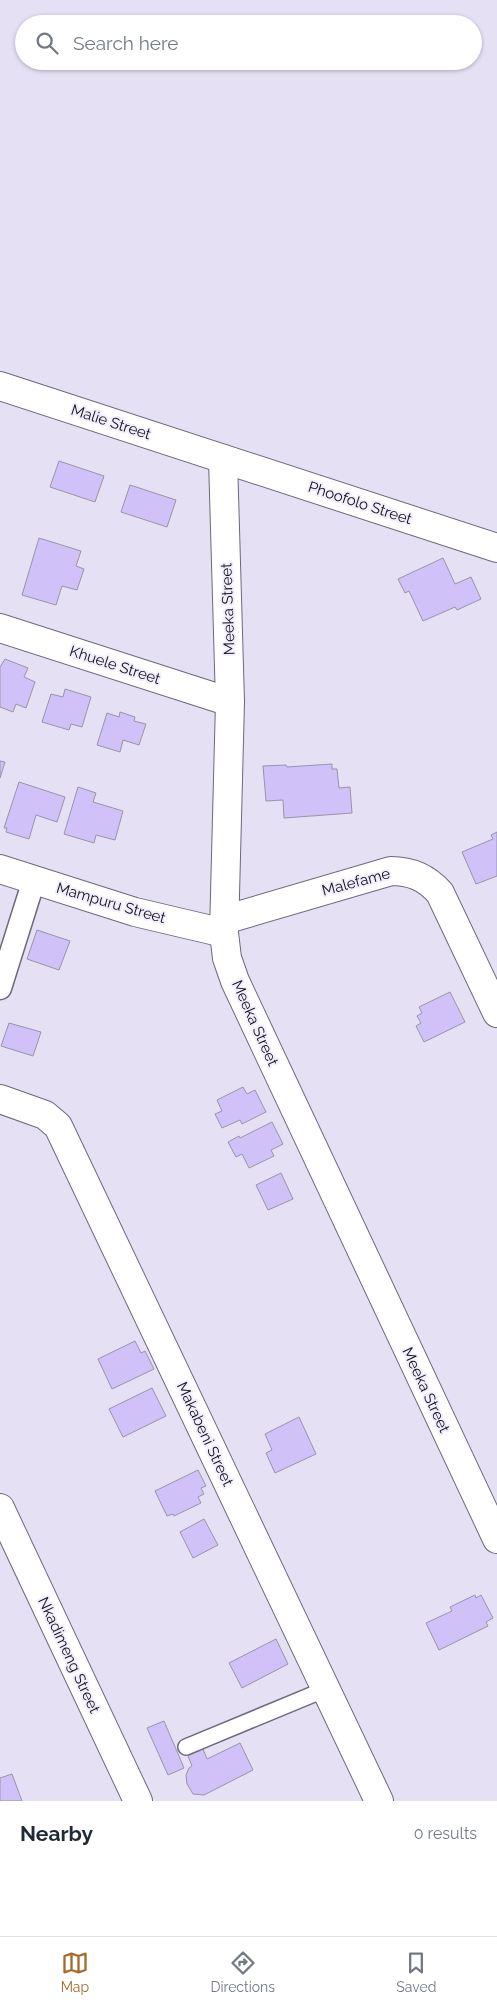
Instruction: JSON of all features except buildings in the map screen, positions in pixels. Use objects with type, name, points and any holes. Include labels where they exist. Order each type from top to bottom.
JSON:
[{"type":"street","name":"Malie Street","points":[[0,386],[223,459]]},
{"type":"street","name":"Phoofolo Street","points":[[223,459],[497,548]]},
{"type":"street","name":"Meeka Street","points":[[223,459],[230,702],[224,927],[227,958],[235,980],[497,1539]]},
{"type":"street","name":"Khuele Street","points":[[0,628],[230,702]]},
{"type":"street","name":"Mampuru Street","points":[[0,869],[135,912],[224,927]]},
{"type":"street","name":"Malefame","points":[[224,927],[391,871],[405,871],[431,882],[440,892],[497,1013]]},
{"type":"street","points":[[0,988],[34,880]]},
{"type":"street","name":"Makabeni Street","points":[[0,1099],[45,1115],[58,1126],[379,1801]]},
{"type":"street","name":"Nkadimeng Street","points":[[0,1508],[138,1801]]},
{"type":"lane","points":[[186,1747],[326,1690]]}]
